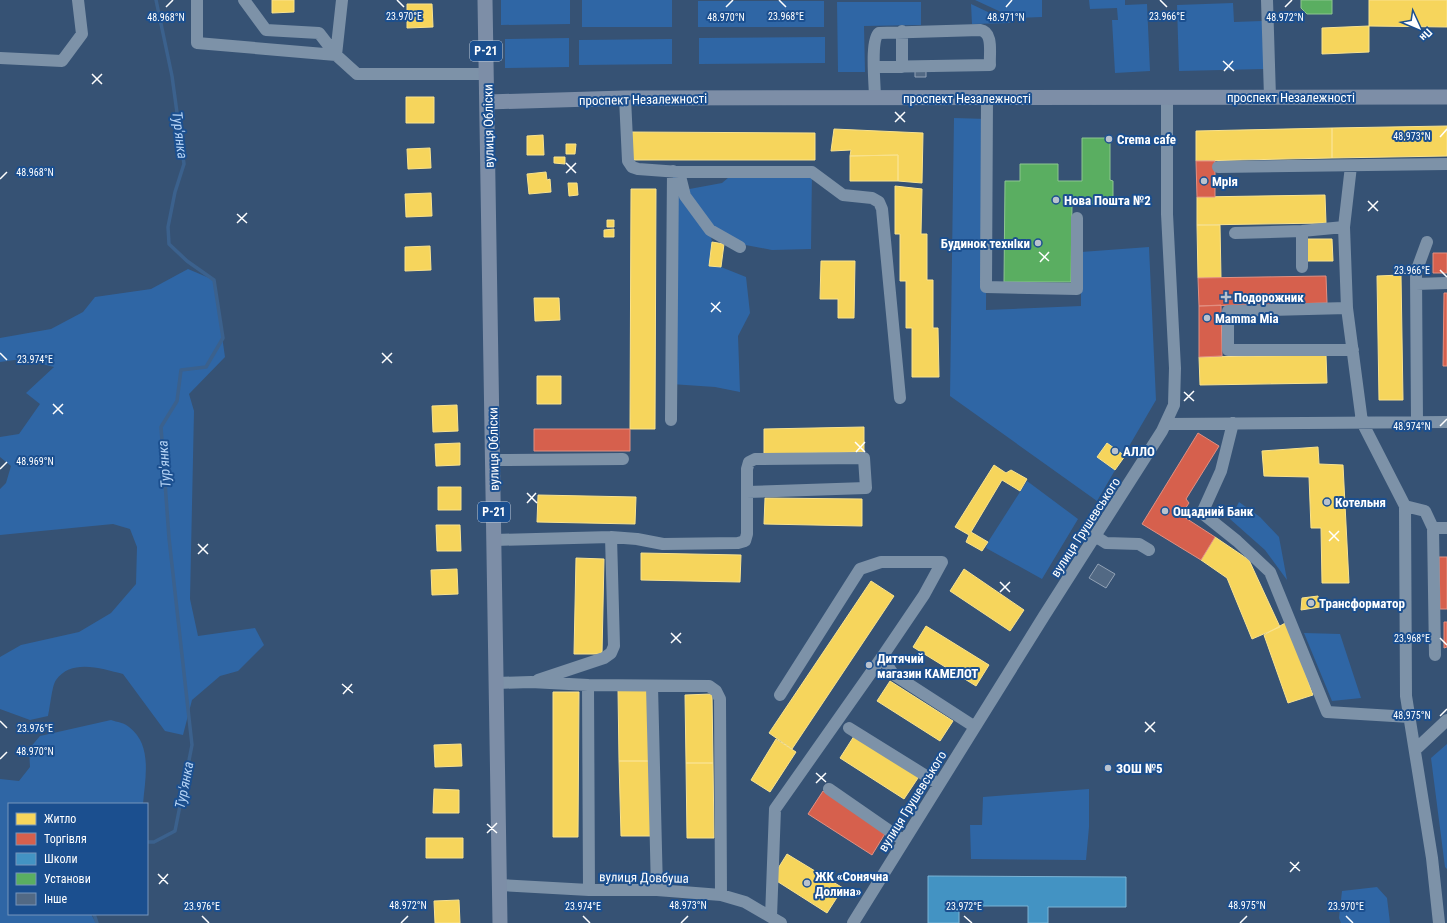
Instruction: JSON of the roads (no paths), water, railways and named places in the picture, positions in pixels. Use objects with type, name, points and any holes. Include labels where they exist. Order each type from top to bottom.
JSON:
[{"type":"main road","name":"вулиця Обліски","points":[[486,0],[500,923]]},
{"type":"main road","name":"проспект Незалежності","points":[[488,102],[625,98],[987,99],[1166,97],[1447,97]]},
{"type":"street","points":[[0,58],[62,61],[82,34],[78,0]]},
{"type":"street","points":[[197,0],[197,43],[336,55]]},
{"type":"street","points":[[244,0],[266,30],[318,33],[336,55],[357,74],[487,74]]},
{"type":"street","points":[[336,55],[342,0]]},
{"type":"street","points":[[1267,0],[1270,97]]},
{"type":"street","points":[[875,67],[990,65],[989,38],[986,32],[980,30],[902,31],[883,32],[877,34],[875,38],[875,67],[875,98]]},
{"type":"street","points":[[902,31],[902,67]]},
{"type":"street","name":"вулиця Грушевського","points":[[853,923],[1095,536],[1167,424],[1174,405],[1175,368],[1166,214],[1166,97]]},
{"type":"street","points":[[625,98],[628,161],[632,166],[638,169],[676,172],[812,172],[843,194],[872,198],[878,202],[882,209],[900,398]]},
{"type":"street","points":[[987,99],[986,287],[1076,289],[1077,218]]},
{"type":"street","points":[[1218,167],[1447,164]]},
{"type":"street","points":[[1351,166],[1344,227],[1347,308],[1362,422],[1405,506],[1406,696],[1432,858],[1439,923]]},
{"type":"street","points":[[676,172],[685,196],[710,230],[740,248]]},
{"type":"street","points":[[671,420],[676,172]]},
{"type":"street","points":[[1234,233],[1302,232],[1344,227]]},
{"type":"street","points":[[1302,232],[1302,267]]},
{"type":"street","points":[[1417,422],[1416,272],[1427,242]]},
{"type":"street","points":[[1416,284],[1447,283]]},
{"type":"street","points":[[1347,308],[1228,311],[1228,350],[1353,350]]},
{"type":"street","points":[[1167,424],[1447,422]]},
{"type":"street","points":[[1233,424],[1221,471],[1202,513],[1237,541],[1270,572],[1327,712],[1410,717]]},
{"type":"street","points":[[495,540],[611,537],[637,539],[663,544],[738,543],[744,540],[747,534],[747,492],[747,469],[749,462],[755,459],[864,458],[866,488],[747,492]]},
{"type":"street","points":[[494,460],[623,459]]},
{"type":"street","points":[[1405,506],[1425,511],[1433,528],[1435,655]]},
{"type":"street","points":[[1433,528],[1447,528]]},
{"type":"street","points":[[1095,536],[1106,544],[1139,544],[1149,550]]},
{"type":"street","points":[[531,682],[604,658],[611,653],[614,646],[611,537]]},
{"type":"street","points":[[776,920],[775,810],[924,595],[942,562],[881,562],[860,569],[780,695]]},
{"type":"street","points":[[882,657],[893,674],[975,727]]},
{"type":"street","points":[[497,683],[531,682],[588,685],[709,686],[716,691],[720,699],[721,895]]},
{"type":"street","points":[[588,685],[589,890]]},
{"type":"street","points":[[652,686],[657,890]]},
{"type":"street","points":[[1415,750],[1447,720]]},
{"type":"street","points":[[849,728],[939,784]]},
{"type":"street","points":[[829,789],[904,840]]},
{"type":"street","name":"вулиця Довбуша","points":[[499,885],[589,890],[657,890],[721,895],[745,902],[776,920]]},
{"type":"waterway","name":"Тур'янка","points":[[148,842],[154,842],[175,831],[192,745],[169,538],[161,427],[177,401],[181,370],[206,367],[223,338],[214,280],[187,261],[169,244],[168,227],[175,192],[184,164],[172,76],[156,0]]},
{"type":"waterway","name":"Тур'янка","points":[[94,915],[97,923]]},
{"type":"place","name":"Crema cafe","points":[[1109,139]]},
{"type":"place","name":"Мрія","points":[[1204,181]]},
{"type":"place","name":"Нова Пошта №2","points":[[1056,200]]},
{"type":"place","name":"Будинок техніки","points":[[1038,243]]},
{"type":"place","name":"Подорожник","points":[[1226,297]]},
{"type":"place","name":"Mamma Mia","points":[[1207,318]]},
{"type":"place","name":"АЛЛО","points":[[1115,451]]},
{"type":"place","name":"Котельня","points":[[1327,502]]},
{"type":"place","name":"Ощадний Банк","points":[[1165,511]]},
{"type":"place","name":"Трансформатор","points":[[1311,603]]},
{"type":"place","name":"Дитячий магазин КАМЕЛОТ","points":[[869,665]]},
{"type":"place","name":"ЗОШ №5","points":[[1108,768]]},
{"type":"place","name":"ЖК «Сонячна Долина»","points":[[807,883]]}]
